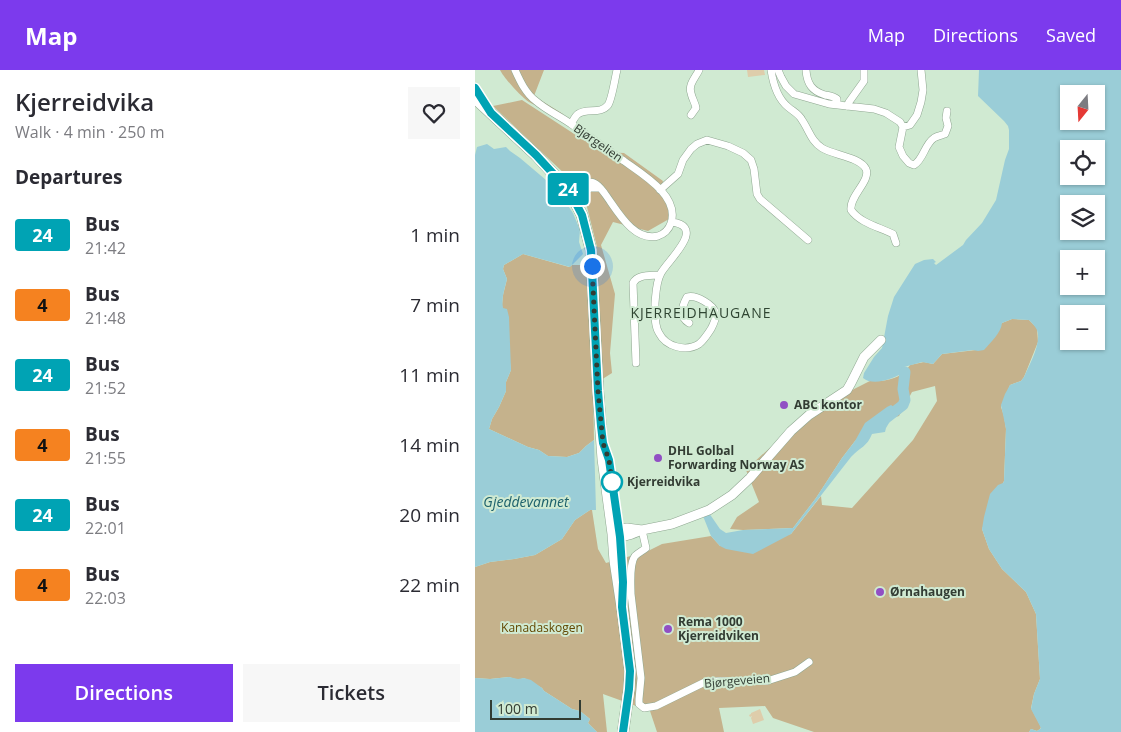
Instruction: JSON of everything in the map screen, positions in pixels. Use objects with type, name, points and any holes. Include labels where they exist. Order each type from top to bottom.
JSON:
[{"type":"main road","points":[[475,88],[491,113]]},
{"type":"main road","points":[[475,97],[536,155],[572,195],[582,215],[591,250],[597,381],[603,459],[618,533],[623,582],[622,607],[630,671],[623,732]]},
{"type":"street","name":"Bjørgelien","points":[[515,70],[522,84],[535,101],[642,174],[669,201],[672,210],[672,222],[684,228],[687,235],[683,244],[660,275],[655,300],[656,324],[659,334],[672,345],[682,348],[695,346],[704,340],[708,334],[716,318],[716,312],[705,302],[693,296],[687,297],[682,310],[685,320],[689,323]]},
{"type":"street","points":[[571,124],[578,113],[598,111],[606,107],[611,99],[617,70]]},
{"type":"street","points":[[691,116],[696,108],[690,86],[699,70]]},
{"type":"street","points":[[771,70],[781,100],[787,107],[797,113],[817,145],[859,162],[865,168],[867,172],[866,177],[851,201],[851,210],[857,217],[874,227],[893,234],[895,243]]},
{"type":"street","points":[[778,70],[786,86],[794,94],[818,102],[874,109],[886,113],[900,122],[903,127],[899,148],[909,163],[914,165],[920,160],[927,145],[934,138],[945,134],[949,126],[946,118],[947,111]]},
{"type":"street","points":[[806,70],[811,87],[817,92],[835,97],[837,105]]},
{"type":"street","points":[[847,106],[864,81],[864,70]]},
{"type":"street","points":[[903,127],[910,124],[919,109],[923,90],[921,70]]},
{"type":"street","points":[[660,190],[678,174],[687,153],[697,144],[707,140],[728,146],[743,153],[751,160],[757,194],[760,199],[808,240]]},
{"type":"street","points":[[572,195],[588,183],[595,183],[601,188],[626,223],[642,235],[650,237],[660,236],[668,230],[672,222]]},
{"type":"street","points":[[636,363],[633,283],[639,277],[660,275]]},
{"type":"street","points":[[618,533],[628,536],[642,530],[672,524],[709,510],[732,495],[750,478],[789,433],[809,415],[847,390],[864,357],[881,340]]},
{"type":"street","name":"Bjørgeveien","points":[[642,530],[645,548],[635,556],[633,561],[631,594],[641,678],[639,704],[644,708],[656,706],[705,682],[767,681],[795,672],[809,662]]},
{"type":"shaded area","points":[[747,70],[764,70],[765,75],[748,77]]},
{"type":"shaded area","points":[[760,709],[764,720],[753,724],[752,716],[750,717],[749,715]]},
{"type":"green space","points":[[500,70],[544,70],[534,96],[563,114],[546,110],[529,102],[513,87]]},
{"type":"green space","points":[[522,100],[602,152],[624,153],[663,181],[660,193],[676,215],[648,231],[613,222],[601,245],[615,294],[610,353],[612,373],[593,385],[594,440],[579,453],[567,457],[548,456],[539,450],[489,429],[506,391],[506,382],[511,370],[502,305],[507,279],[503,269],[504,265],[523,254],[569,267],[572,265],[594,265],[597,247],[587,207],[568,177],[493,106]]},
{"type":"green space","name":"Kanadaskogen","points":[[1012,319],[1029,320],[1037,328],[1038,342],[1024,377],[1021,381],[1010,385],[1001,407],[1006,429],[1004,481],[982,529],[989,549],[1002,569],[1026,592],[1036,614],[1040,679],[1031,708],[1041,727],[1040,729],[1037,731],[1031,729],[1029,732],[814,732],[773,718],[765,706],[719,708],[724,732],[657,732],[650,711],[603,694],[607,732],[597,732],[588,723],[590,719],[580,711],[572,709],[524,678],[518,680],[509,677],[475,678],[475,567],[490,562],[535,555],[562,539],[575,520],[590,510],[592,510],[598,549],[606,563],[648,551],[662,544],[711,536],[720,546],[791,534],[821,496],[822,505],[852,508],[913,440],[937,401],[935,386],[912,392],[899,416],[892,418],[896,411],[855,441],[793,528],[730,529],[737,517],[759,502],[746,470],[798,425],[826,405],[870,381],[894,378],[904,372],[910,365],[924,362],[933,364],[942,354],[976,350],[1002,323]]},
{"type":"water","points":[[979,70],[1121,70],[1121,732],[1029,732],[1031,729],[1037,731],[1041,728],[1031,709],[1040,679],[1036,614],[1026,592],[1002,569],[989,549],[982,529],[990,494],[1004,481],[1006,429],[1001,405],[1010,385],[1021,381],[1024,377],[1038,341],[1037,330],[1029,320],[1012,319],[1002,323],[998,334],[984,350],[942,354],[933,364],[922,362],[904,367],[905,372],[884,381],[873,382],[863,378],[874,357],[882,348],[894,297],[915,264],[933,259],[936,265],[963,245],[982,223],[996,200],[1009,149],[1009,130],[1004,121],[978,96]]},
{"type":"water","name":"Gjeddevannet","points":[[487,144],[494,149],[506,147],[554,185],[573,213],[580,230],[579,242],[583,254],[570,267],[523,254],[504,265],[503,269],[507,279],[503,293],[503,308],[507,309],[509,317],[511,370],[506,382],[506,391],[489,429],[539,450],[548,456],[567,457],[579,453],[594,440],[596,510],[590,510],[575,520],[562,539],[535,555],[490,562],[475,567],[475,155],[477,147]]},
{"type":"water","points":[[891,405],[896,411],[885,432],[872,434],[866,444],[851,457],[791,534],[753,554],[726,549],[720,546],[711,536],[703,516],[709,513],[720,529],[726,533],[743,530],[793,528],[816,498],[865,423]]},
{"type":"water","points":[[509,677],[531,680],[572,709],[580,711],[590,719],[588,723],[597,732],[475,732],[475,678]]},
{"type":"waterway","points":[[885,419],[903,405],[905,400],[903,389],[905,372]]},
{"type":"bus line","name":"24","points":[[475,88],[491,113],[564,184],[574,198],[587,229],[591,250],[601,426],[603,443],[609,460],[620,537],[623,582],[622,607],[630,671],[623,732]]},
{"type":"place","name":"ABC kontor","points":[[784,405]]},
{"type":"place","name":"DHL Golbal Forwarding Norway AS","points":[[658,458]]},
{"type":"place","name":"Kjerreidvika","points":[[612,482]]},
{"type":"place","name":"Ørnahaugen","points":[[880,592]]},
{"type":"place","name":"Rema 1000 Kjerreidviken","points":[[668,629]]},
{"type":"district","name":"KJERREIDHAUGANE","points":[[701,313]]},
{"type":"route","points":[[592,266],[598,391],[603,443],[609,460],[613,488],[612,482]]}]
